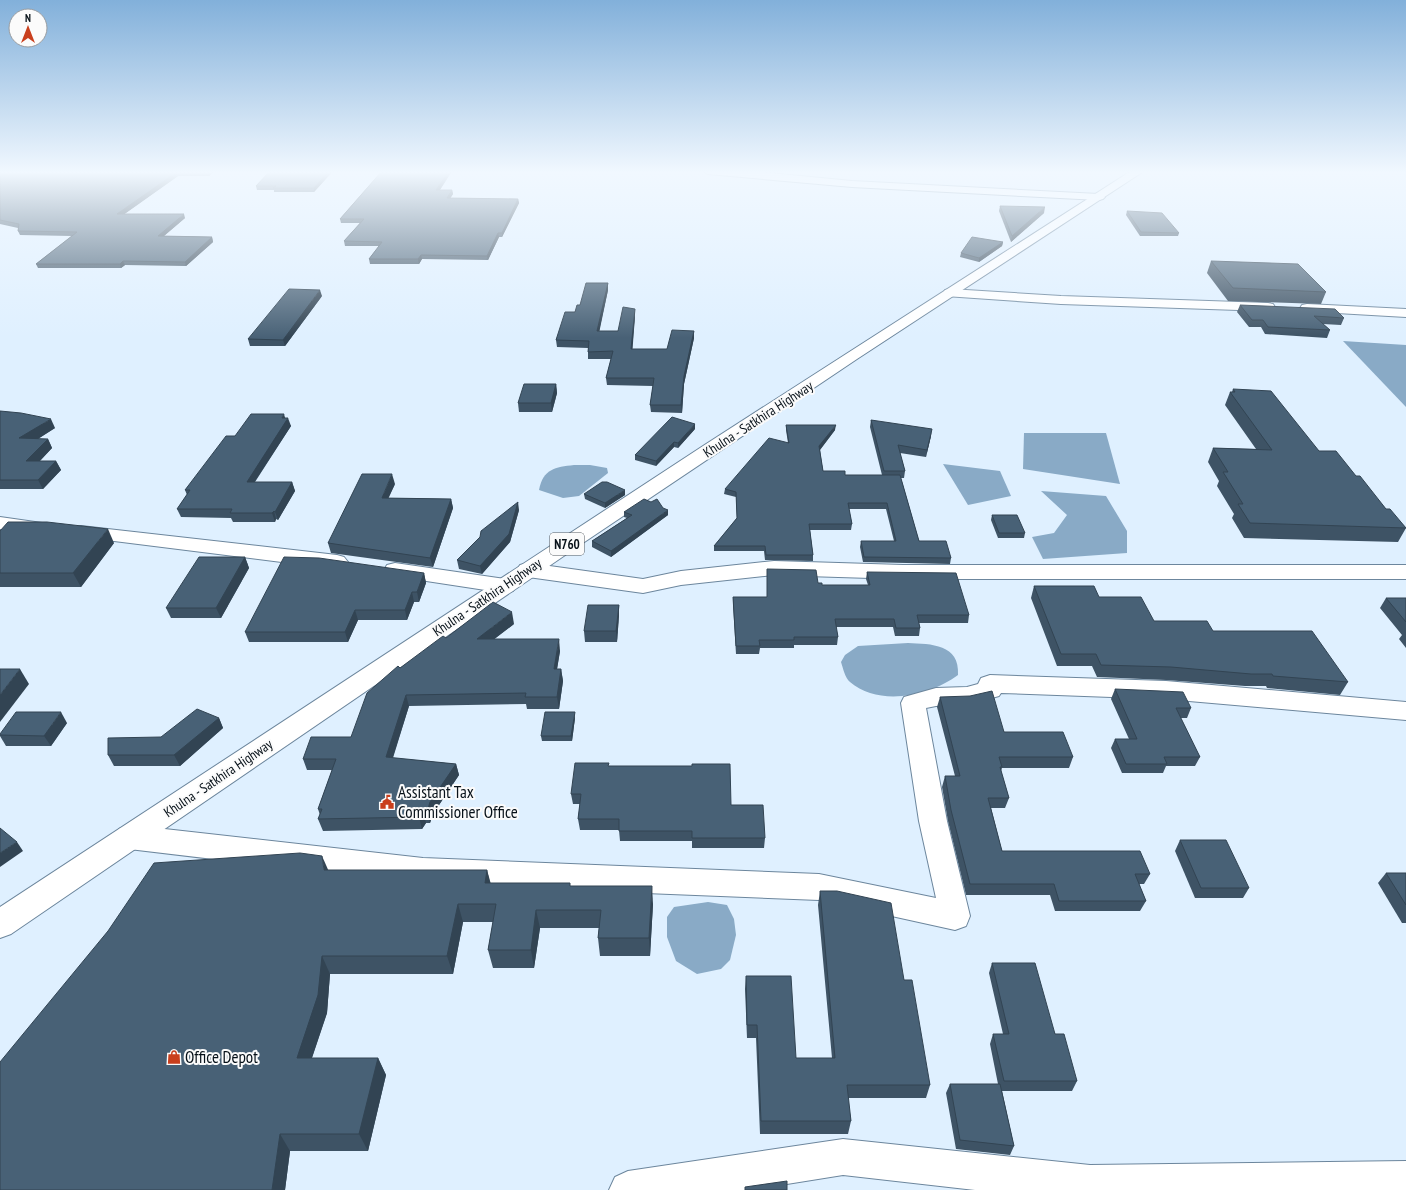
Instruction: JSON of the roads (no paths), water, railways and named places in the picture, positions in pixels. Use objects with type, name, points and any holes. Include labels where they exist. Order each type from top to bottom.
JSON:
[{"type":"main road","name":"Khulna - Satkhira Highway","points":[[0,924],[528,570],[1052,227]]},
{"type":"main road","points":[[950,293],[1061,300],[1406,313]]},
{"type":"main road","points":[[0,524],[297,556],[505,586]]},
{"type":"main road","points":[[528,570],[643,586],[681,578],[774,568],[903,572],[1406,572]]},
{"type":"main road","points":[[129,837],[423,871],[819,887],[955,916],[933,821],[913,703],[936,697],[967,696],[990,690],[990,684],[1166,690],[1406,711]]},
{"type":"main road","points":[[628,1190],[843,1157],[1090,1184],[1406,1180]]},
{"type":"water","points":[[1343,341],[1406,345],[1406,407]]},
{"type":"water","points":[[1024,433],[1106,433],[1120,484],[1023,469]]},
{"type":"water","points":[[943,464],[1000,471],[1011,496],[968,505]]},
{"type":"water","points":[[574,465],[590,465],[607,468],[608,473],[579,496],[563,498],[539,490],[543,478],[551,470]]},
{"type":"water","points":[[1041,491],[1106,496],[1127,531],[1127,553],[1043,559],[1032,537],[1054,533],[1067,515]]},
{"type":"water","points":[[908,643],[934,645],[949,652],[954,657],[958,675],[947,682],[919,693],[904,696],[890,696],[862,690],[850,682],[844,673],[841,662],[845,655],[858,646]]},
{"type":"water","points":[[708,902],[727,905],[734,919],[736,935],[730,960],[721,969],[697,974],[676,961],[667,937],[667,917],[674,907]]},
{"type":"place","name":"Assistant Tax Commissioner Office","points":[[387,802]]},
{"type":"place","name":"Office Depot","points":[[174,1057]]}]
